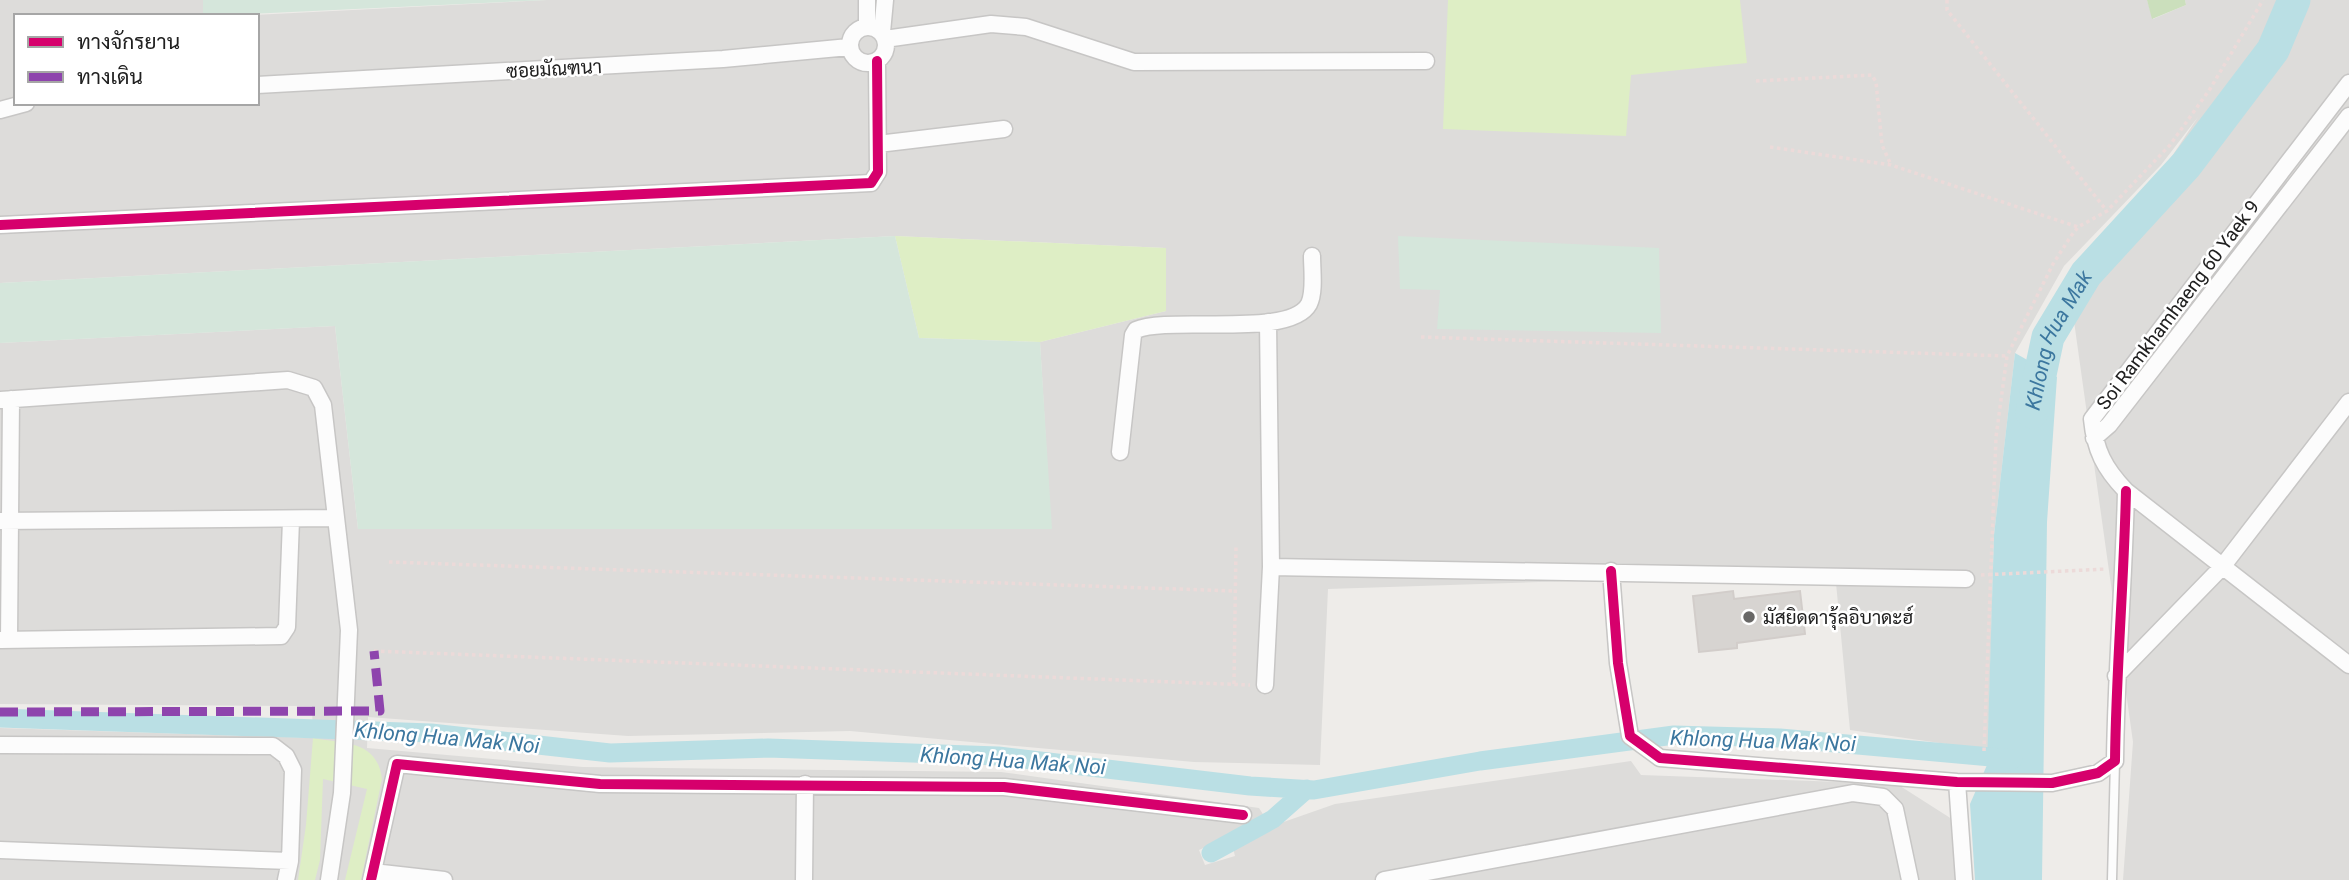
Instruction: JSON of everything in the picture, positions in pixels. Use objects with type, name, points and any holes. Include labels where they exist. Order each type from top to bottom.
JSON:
[{"type":"street","points":[[0,225],[871,183],[878,172],[877,61],[886,49],[867,0]]},
{"type":"street","points":[[878,32],[885,0]]},
{"type":"street","points":[[877,61],[859,61],[849,47],[852,35],[991,24],[1026,27],[1134,62],[1426,61]]},
{"type":"street","name":"ซอยมัณฑนา","points":[[259,85],[723,60],[849,47]]},
{"type":"street","name":"Soi Ramkhamhaeng 60 Yaek 9","points":[[2094,438],[2092,419],[2349,83]]},
{"type":"street","points":[[0,110],[19,105]]},
{"type":"street","name":"Soi Ramkhamhaeng 60 Yaek 9","points":[[2094,438],[2109,425],[2349,116]]},
{"type":"street","points":[[878,145],[1004,129]]},
{"type":"street","points":[[1120,452],[1133,335],[1136,330],[1155,325],[1250,325],[1268,322],[1307,307],[1311,298],[1312,256]]},
{"type":"street","points":[[1265,685],[1271,568],[1268,322]]},
{"type":"street","points":[[291,520],[287,627],[281,636],[4,640],[6,400],[288,380],[314,388],[323,405],[349,630],[342,793],[329,880]]},
{"type":"street","points":[[2116,677],[2222,567],[2349,402]]},
{"type":"street","points":[[2094,438],[2107,471],[2126,491],[2349,665]]},
{"type":"street","points":[[1611,571],[1618,663],[1630,736],[1660,758],[1963,782],[2052,783],[2098,773],[2115,761],[2116,677],[2124,569],[2126,491]]},
{"type":"street","points":[[6,520],[334,518]]},
{"type":"street","points":[[1271,568],[1611,571],[1966,579]]},
{"type":"street","points":[[0,745],[273,746],[286,756],[292,770],[290,861],[286,880]]},
{"type":"street","points":[[444,880],[372,876],[397,764],[600,784],[1004,787],[1243,815]]},
{"type":"street","points":[[1963,782],[1964,880]]},
{"type":"street","points":[[804,880],[805,784]]},
{"type":"street","points":[[1384,880],[1853,793],[1883,797],[1895,809],[1910,880]]},
{"type":"street","points":[[0,850],[290,861]]},
{"type":"lane","points":[[2112,880],[2115,761]]},
{"type":"path","points":[[1947,0],[1947,10],[2107,211]]},
{"type":"path","points":[[1983,751],[1996,437],[2007,356],[2053,264],[2078,227],[2107,211],[2193,116],[2263,0]]},
{"type":"path","points":[[1756,81],[1872,75],[1876,82],[1882,145],[1891,165]]},
{"type":"path","points":[[1770,148],[1891,165],[2078,227]]},
{"type":"path","points":[[1421,337],[2007,356]]},
{"type":"path","points":[[1234,684],[1236,546]]},
{"type":"path","points":[[389,562],[1235,592]]},
{"type":"path","points":[[1992,572],[2124,569]]},
{"type":"path","points":[[374,651],[1265,685]]},
{"type":"shaded area","points":[[0,0],[203,0],[203,14],[14,14],[14,105],[259,105],[259,15],[547,0],[2147,0],[2153,19],[2186,5],[2185,0],[2349,0],[2349,880],[2123,880],[2133,742],[2072,307],[2198,117],[2161,165],[2064,266],[2015,353],[1994,535],[1988,750],[1850,730],[1836,583],[1628,579],[1328,589],[1320,765],[1194,762],[850,731],[628,736],[368,717],[367,748],[583,767],[1001,772],[1259,808],[1266,819],[1199,850],[1205,865],[1235,856],[1233,848],[1269,827],[1335,804],[1631,761],[1641,775],[1897,784],[1955,821],[1958,880],[0,880],[0,728],[313,738],[312,706],[0,704],[0,343],[335,326],[358,529],[1051,529],[1040,342],[1166,311],[1166,248],[895,236],[0,283]]},
{"type":"green space","points":[[203,0],[547,0],[246,14],[203,14]]},
{"type":"green space","points":[[1448,0],[1740,0],[1747,63],[1631,75],[1626,136],[1443,129]]},
{"type":"green space","points":[[2147,0],[2185,0],[2186,5],[2152,19]]},
{"type":"green space","points":[[895,236],[1166,248],[1166,311],[1040,342],[919,338]]},
{"type":"green space","points":[[895,236],[919,338],[1040,342],[1052,529],[358,529],[335,326],[0,343],[0,283]]},
{"type":"green space","points":[[1398,236],[1659,248],[1661,333],[1437,329],[1440,290],[1400,289]]},
{"type":"green space","points":[[313,738],[358,746],[374,757],[379,766],[382,779],[361,880],[345,880],[367,789],[323,779],[320,860],[315,880],[298,880],[306,825]]},
{"type":"water","points":[[2015,353],[2057,377],[2047,522],[2042,880],[1975,880],[1970,804],[1987,765],[1994,535]]},
{"type":"building","name":"มัสยิดดารุ้ลอิบาดะฮ์","points":[[1733,591],[1734,599],[1800,591],[1805,634],[1737,643],[1737,648],[1699,652],[1693,596]]},
{"type":"waterway","name":"Khlong Hua Mak","points":[[2032,412],[2048,337],[2086,274],[2186,165],[2273,50],[2294,0]]},
{"type":"waterway","name":"Khlong Hua Mak Noi","points":[[0,718],[431,733],[610,753],[768,748],[998,756],[1250,786],[1314,790],[1480,761],[1674,735],[1780,738],[2013,759]]},
{"type":"waterway","points":[[1211,853],[1273,819],[1307,789]]},
{"type":"marked path","points":[[0,712],[380,711],[374,651]]},
{"type":"cycle path","points":[[0,225],[871,183],[878,172],[877,61]]},
{"type":"cycle path","points":[[1611,571],[1618,663],[1630,736],[1660,758],[1957,782],[2052,783],[2098,773],[2115,761],[2126,491]]},
{"type":"cycle path","points":[[371,880],[397,764],[600,784],[1004,787],[1243,815]]},
{"type":"place","name":"มัสยิดดารุ้ลอิบาดะฮ์","points":[[1749,617]]}]
